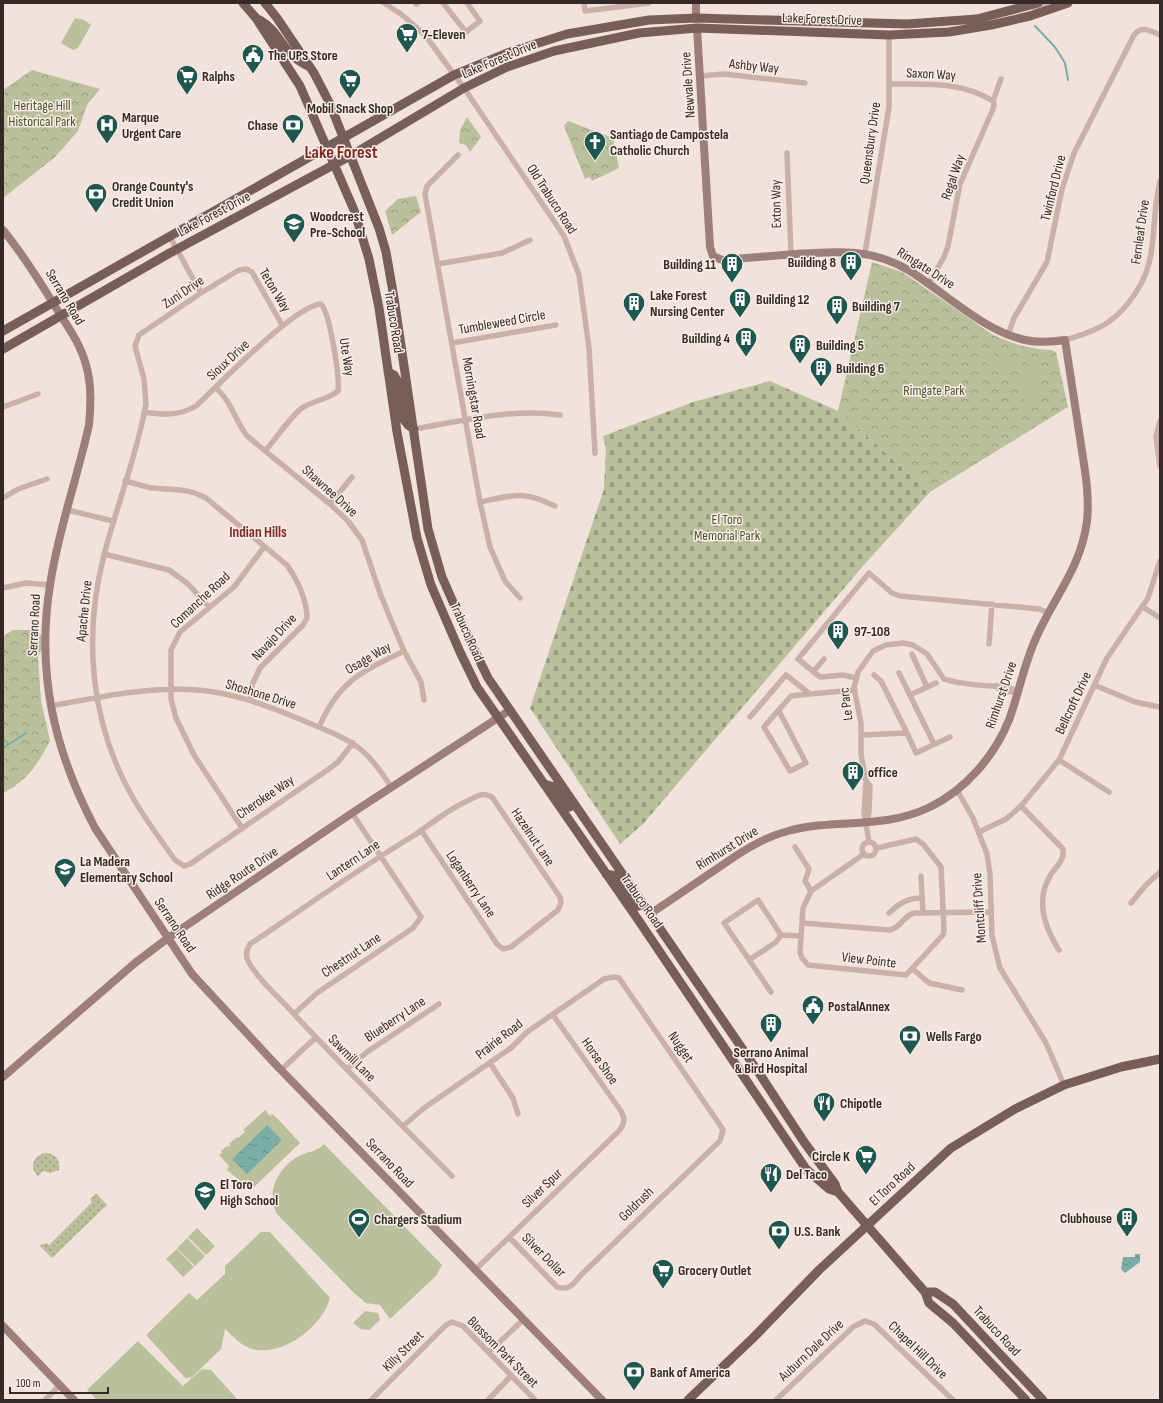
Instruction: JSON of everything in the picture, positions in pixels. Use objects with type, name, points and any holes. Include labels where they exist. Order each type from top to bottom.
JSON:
[{"type":"main road","name":"Trabuco Road","points":[[243,3],[256,18],[300,86],[354,210],[369,259],[379,308],[406,483],[417,538],[431,586],[477,687],[662,954],[806,1169],[829,1189],[838,1192]]},
{"type":"main road","points":[[249,3],[256,12],[260,13],[267,6]]},
{"type":"main road","name":"Lake Forest Drive","points":[[3,331],[454,75],[510,52],[567,34],[649,20],[696,18],[907,24],[977,19],[1038,3]]},
{"type":"main road","name":"Lake Forest Drive","points":[[3,350],[177,249],[350,156],[464,88],[507,67],[554,51],[640,33],[697,28],[889,35],[949,32],[1005,22],[1068,3]]},
{"type":"main road","name":"Trabuco Road","points":[[267,6],[310,67],[330,104],[370,203],[386,252],[428,529],[442,576],[488,678],[584,816],[759,1073],[804,1142],[835,1184],[838,1192],[925,1292],[929,1304],[953,1323],[1026,1400]]},
{"type":"main road","points":[[256,18],[272,30],[293,58],[310,67]]},
{"type":"main road","points":[[862,23],[867,28],[889,35],[907,24]]},
{"type":"main road","points":[[388,372],[394,375],[397,380],[404,420],[414,429]]},
{"type":"main road","points":[[544,784],[555,788],[572,810],[584,816]]},
{"type":"main road","points":[[606,874],[616,876],[637,906],[650,914],[649,920],[661,946],[662,954]]},
{"type":"main road","points":[[710,1025],[719,1028],[749,1072],[753,1075],[759,1073]]},
{"type":"main road","name":"El Toro Road","points":[[688,1400],[753,1338],[819,1270],[951,1148],[1015,1109],[1064,1086],[1122,1067],[1160,1059]]},
{"type":"main road","name":"Trabuco Road","points":[[925,1292],[935,1292],[953,1304],[1043,1400]]},
{"type":"street","name":"Old Trabuco Road","points":[[384,3],[401,14],[425,35],[464,88],[564,236],[580,275],[588,348],[595,453]]},
{"type":"street","points":[[443,3],[466,32],[480,21],[467,3]]},
{"type":"street","points":[[584,3],[585,11],[649,3]]},
{"type":"street","points":[[696,3],[697,28]]},
{"type":"street","points":[[1005,22],[1040,8],[1046,3]]},
{"type":"street","name":"Newvale Drive","points":[[697,28],[710,247],[715,258]]},
{"type":"street","name":"Twinford Drive","points":[[1008,335],[1014,318],[1047,262],[1062,189],[1074,154],[1134,35],[1140,30],[1150,30],[1160,36]]},
{"type":"street","name":"Queensbury Drive","points":[[865,253],[886,132],[889,84],[889,35]]},
{"type":"street","name":"Ashby Way","points":[[700,76],[724,74],[805,84]]},
{"type":"street","name":"Regal Way","points":[[929,283],[944,257],[948,246],[960,184],[993,110],[993,101],[1001,79]]},
{"type":"street","name":"Saxon Way","points":[[889,84],[946,84],[962,87],[993,101]]},
{"type":"street","name":"Exton Way","points":[[787,154],[791,255]]},
{"type":"street","name":"Morningstar Road","points":[[458,155],[427,186],[426,194],[465,420],[490,547],[504,581],[520,598]]},
{"type":"street","name":"Fernleaf Drive","points":[[1065,340],[1093,330],[1107,323],[1134,296],[1147,270],[1160,181]]},
{"type":"street","name":"Serrano Road","points":[[3,230],[31,266],[62,316],[83,354],[87,366],[91,394],[89,425],[50,585],[46,618],[45,652],[51,706],[63,757],[95,828],[192,974],[282,1070],[602,1400]]},
{"type":"street","points":[[1153,233],[1160,234]]},
{"type":"street","points":[[170,237],[201,293]]},
{"type":"street","points":[[438,264],[502,253],[530,240]]},
{"type":"street","name":"Rimgate Drive","points":[[715,258],[722,260],[835,251],[865,253],[898,264],[929,283],[981,320],[1008,335],[1037,342],[1065,340]]},
{"type":"street","name":"Zuni Drive","points":[[136,340],[139,335],[201,293],[239,270],[246,269]]},
{"type":"street","name":"Teton Way","points":[[246,269],[252,272],[282,325]]},
{"type":"street","name":"Sioux Drive","points":[[144,412],[170,415],[181,413],[196,406],[282,325],[308,307],[321,304]]},
{"type":"street","name":"Ute Way","points":[[265,451],[300,410],[310,403],[332,396],[338,391],[334,350],[327,314],[321,304]]},
{"type":"street","name":"Tumbleweed Circle","points":[[452,342],[556,325]]},
{"type":"street","name":"Apache Drive","points":[[136,340],[135,346],[146,387],[144,412],[104,554],[94,599],[92,653],[96,698],[105,735],[126,785],[175,860],[184,866]]},
{"type":"street","name":"Rimhurst Drive","points":[[650,914],[749,847],[776,834],[799,828],[894,820],[913,815],[945,799],[970,780],[993,750],[1009,720],[1036,638],[1068,581],[1079,555],[1086,522],[1088,509],[1085,468],[1065,340]]},
{"type":"street","name":"Shawnee Drive","points":[[216,388],[227,399],[241,429],[265,451],[330,504],[348,521],[362,540],[381,596],[404,651],[420,682],[424,700]]},
{"type":"street","points":[[3,407],[38,394]]},
{"type":"street","points":[[414,429],[515,412],[541,412],[560,415]]},
{"type":"street","points":[[1160,421],[1156,437],[1160,466]]},
{"type":"street","points":[[330,504],[352,478]]},
{"type":"street","points":[[3,498],[18,489],[47,479]]},
{"type":"street","name":"Navajo Drive","points":[[125,481],[154,488],[185,490],[198,494],[287,565],[292,573],[297,582],[307,618],[303,625],[260,668],[252,685],[250,700]]},
{"type":"street","points":[[480,502],[523,494],[540,498],[555,506]]},
{"type":"street","points":[[68,510],[113,522]]},
{"type":"street","name":"Comanche Road","points":[[242,828],[188,745],[175,715],[171,690],[171,650],[175,640],[188,624],[234,587],[264,547]]},
{"type":"street","points":[[104,554],[169,570],[188,584],[209,607]]},
{"type":"street","name":"Bellcroft Drive","points":[[979,832],[1006,819],[1021,806],[1059,760],[1107,658],[1143,607],[1152,590],[1160,561]]},
{"type":"street","points":[[856,678],[843,675],[820,677],[798,659],[869,573],[892,593],[900,596],[1038,609],[1049,613]]},
{"type":"street","points":[[3,588],[26,583],[50,585]]},
{"type":"street","points":[[989,644],[992,604]]},
{"type":"street","points":[[1143,607],[1160,618]]},
{"type":"street","name":"Le Parc","points":[[869,842],[866,823],[866,781],[861,754],[861,723],[855,690],[856,678],[863,662],[873,651],[886,645],[904,643],[914,645],[927,654],[944,679],[961,683],[996,686],[1000,690],[1009,693],[1017,692]]},
{"type":"street","name":"Osage Way","points":[[318,727],[335,695],[350,681],[368,668],[404,651]]},
{"type":"street","points":[[912,654],[927,687]]},
{"type":"street","points":[[813,672],[824,659]]},
{"type":"street","points":[[899,673],[934,744]]},
{"type":"street","points":[[750,716],[786,675],[810,694]]},
{"type":"street","points":[[874,675],[881,681],[916,753],[950,737]]},
{"type":"street","points":[[910,695],[936,683]]},
{"type":"street","points":[[1094,685],[1135,702],[1160,706]]},
{"type":"street","name":"Shoshone Drive","points":[[51,706],[96,698],[171,690],[199,690],[250,700],[318,727],[353,743],[371,758],[391,787]]},
{"type":"street","points":[[779,711],[806,763],[790,771],[764,727],[791,696],[855,690]]},
{"type":"street","name":"Ridge Route Drive","points":[[3,1077],[135,963],[168,938],[391,787],[510,710]]},
{"type":"street","points":[[861,735],[907,733]]},
{"type":"street","name":"Cherokee Way","points":[[184,866],[190,864],[329,769],[338,762],[353,743]]},
{"type":"street","points":[[1059,760],[1109,792]]},
{"type":"street","name":"Montcliff Drive","points":[[957,790],[984,844],[990,874],[992,936],[1000,968],[1046,1043],[1064,1086]]},
{"type":"street","name":"Hazelnut Lane","points":[[478,796],[485,794],[492,797],[560,897],[561,903],[558,910],[511,947],[503,949]]},
{"type":"street","name":"Lantern Lane","points":[[246,950],[250,944],[381,856],[478,796]]},
{"type":"street","points":[[1021,806],[1063,849],[1063,858],[1047,881],[1043,907],[1047,928],[1059,950]]},
{"type":"street","points":[[352,813],[381,856]]},
{"type":"street","name":"Loganberry Lane","points":[[421,830],[497,944],[503,949]]},
{"type":"street","name":"View Pointe","points":[[801,936],[800,952],[802,958],[808,965],[902,976],[906,975],[913,969],[943,935],[944,912],[941,867],[923,844],[912,839],[877,848]]},
{"type":"street","points":[[869,842],[874,844],[877,848],[874,855],[868,857],[864,854],[863,846],[869,842]]},
{"type":"street","points":[[795,846],[809,869],[805,881],[811,891]]},
{"type":"street","points":[[781,935],[801,936],[805,901],[811,891],[864,854]]},
{"type":"street","name":"Chestnut Lane","points":[[294,1014],[317,993],[413,928],[421,917],[381,856]]},
{"type":"street","points":[[1131,903],[1145,886],[1160,872]]},
{"type":"street","points":[[921,876],[923,913]]},
{"type":"street","points":[[889,913],[899,903],[912,898],[922,898]]},
{"type":"street","points":[[771,992],[724,923],[758,900],[781,935]]},
{"type":"street","points":[[802,923],[888,930],[896,928],[911,914],[991,912]]},
{"type":"street","points":[[749,960],[776,942],[781,935]]},
{"type":"street","name":"Sawmill Lane","points":[[246,950],[249,963],[315,1038],[452,1176]]},
{"type":"street","points":[[913,969],[929,983],[962,990]]},
{"type":"street","name":"Prairie Road","points":[[403,1126],[424,1108],[511,1048],[527,1032],[604,979],[614,977]]},
{"type":"street","name":"Nugget","points":[[614,977],[619,978],[623,982],[720,1125],[723,1130],[722,1134]]},
{"type":"street","name":"Blueberry Lane","points":[[347,1069],[368,1052],[439,1004]]},
{"type":"street","name":"Horse Shoe","points":[[553,1015],[621,1111],[624,1117],[624,1123]]},
{"type":"street","points":[[282,1070],[315,1038]]},
{"type":"street","points":[[490,1063],[514,1098],[518,1114]]},
{"type":"street","name":"Silver Spur","points":[[475,1270],[618,1132],[624,1123]]},
{"type":"street","name":"Goldrush","points":[[563,1289],[572,1286],[582,1274],[720,1141],[722,1134]]},
{"type":"street","name":"Silver Dollar","points":[[509,1237],[557,1287],[563,1289]]},
{"type":"street","points":[[489,1352],[524,1319]]},
{"type":"street","name":"Auburn Dale Drive","points":[[776,1400],[853,1327],[865,1321]]},
{"type":"street","name":"Chapel Hill Drive","points":[[865,1321],[874,1324],[953,1400]]},
{"type":"street","name":"Blossom Park Street","points":[[454,1322],[463,1326],[535,1400]]},
{"type":"street","name":"Killy Street","points":[[371,1400],[446,1325],[454,1322]]},
{"type":"street","points":[[3,1326],[74,1400]]},
{"type":"street","points":[[488,1400],[511,1376]]},
{"type":"street","points":[[45,1400],[60,1385]]},
{"type":"green space","points":[[75,18],[84,20],[91,25],[78,48],[73,50],[61,43]]},
{"type":"green space","name":"Heritage Hill Historical Park","points":[[32,70],[100,89],[87,105],[78,131],[54,158],[3,198],[3,90]]},
{"type":"green space","points":[[467,117],[481,137],[470,152],[466,145],[459,143],[460,130]]},
{"type":"green space","points":[[568,121],[613,138],[619,168],[592,181],[590,177],[585,179],[564,126]]},
{"type":"green space","points":[[416,196],[421,212],[392,235],[385,211],[398,199]]},
{"type":"green space","name":"Rimgate Park","points":[[872,262],[902,272],[993,335],[1021,346],[1052,350],[1056,352],[1068,407],[930,492],[838,411]]},
{"type":"green space","points":[[993,354],[1000,359],[1008,360],[1009,371],[998,372],[990,368],[986,362],[987,358]]},
{"type":"green space","points":[[1035,365],[1038,367],[1042,397],[1040,400],[1028,402],[1024,399],[1020,370],[1023,366]]},
{"type":"green space","name":"El Toro Memorial Park","points":[[770,381],[838,411],[930,492],[863,566],[643,824],[620,844],[530,708],[604,489],[606,448],[603,436],[693,402]]},
{"type":"green space","points":[[13,630],[38,630],[45,642],[38,657],[41,701],[50,741],[31,771],[19,783],[3,793],[3,636]]},
{"type":"green space","points":[[265,1110],[270,1116],[272,1114],[276,1117],[300,1143],[251,1190],[227,1170],[229,1166],[219,1155],[222,1153],[221,1151],[227,1146],[229,1147],[229,1144],[245,1132],[243,1130]]},
{"type":"green space","name":"Chargers Stadium","points":[[324,1144],[442,1265],[436,1276],[390,1319],[380,1305],[366,1303],[354,1293],[277,1214],[274,1206],[273,1190],[279,1175],[290,1162],[297,1157],[317,1149]]},
{"type":"green space","points":[[41,1154],[52,1154],[58,1160],[59,1170],[50,1173],[43,1171],[38,1176],[35,1173],[33,1166],[34,1162],[35,1159]]},
{"type":"green space","points":[[96,1193],[107,1205],[52,1258],[39,1245],[47,1243],[49,1245],[92,1202],[90,1199]]},
{"type":"green space","points":[[197,1228],[215,1246],[206,1255],[188,1237]]},
{"type":"green space","points":[[261,1232],[270,1232],[330,1298],[326,1309],[310,1329],[300,1337],[288,1344],[276,1348],[264,1350],[248,1348],[225,1329],[221,1349],[191,1378],[189,1377],[186,1379],[147,1336],[147,1334],[189,1293],[197,1300],[225,1274],[225,1266]]},
{"type":"green space","points":[[187,1238],[205,1256],[195,1266],[177,1248]]},
{"type":"green space","points":[[177,1249],[194,1267],[183,1277],[166,1259]]},
{"type":"green space","points":[[365,1311],[378,1313],[380,1320],[369,1330],[361,1329],[353,1323]]},
{"type":"green space","points":[[138,1341],[183,1386],[202,1369],[211,1370],[238,1400],[97,1400],[87,1390]]},
{"type":"water","points":[[267,1125],[282,1140],[247,1174],[232,1159]]},
{"type":"water","points":[[1135,1254],[1140,1254],[1140,1262],[1125,1273],[1121,1269],[1123,1257],[1135,1257]]},
{"type":"waterway","points":[[1035,26],[1055,47],[1065,63],[1068,80]]},
{"type":"waterway","points":[[3,748],[26,733]]},
{"type":"place","name":"7-Eleven","points":[[407,54]]},
{"type":"place","name":"The UPS Store","points":[[253,74]]},
{"type":"place","name":"Ralphs","points":[[187,96]]},
{"type":"place","name":"Mobil Snack Shop","points":[[350,100]]},
{"type":"place","name":"Marque Urgent Care","points":[[107,144]]},
{"type":"place","name":"Chase","points":[[293,144]]},
{"type":"place","name":"Santiago de Campostela Catholic Church","points":[[595,162]]},
{"type":"place","name":"Orange County's Credit Union","points":[[96,214]]},
{"type":"place","name":"Woodcrest Pre-School","points":[[294,244]]},
{"type":"place","name":"Building 8","points":[[851,282]]},
{"type":"place","name":"Building 11","points":[[732,284]]},
{"type":"place","name":"Building 12","points":[[740,318]]},
{"type":"place","name":"Lake Forest Nursing Center","points":[[634,322]]},
{"type":"place","name":"Building 7","points":[[837,326]]},
{"type":"place","name":"Building 4","points":[[746,358]]},
{"type":"place","name":"Building 5","points":[[800,364]]},
{"type":"place","name":"Building 6","points":[[821,388]]},
{"type":"place","name":"97-108","points":[[838,650]]},
{"type":"place","name":"office","points":[[853,792]]},
{"type":"place","name":"La Madera Elementary School","points":[[65,888]]},
{"type":"place","name":"PostalAnnex","points":[[813,1026]]},
{"type":"place","name":"Serrano Animal & Bird Hospital","points":[[771,1044]]},
{"type":"place","name":"Wells Fargo","points":[[910,1056]]},
{"type":"place","name":"Chipotle","points":[[824,1122]]},
{"type":"place","name":"Circle K","points":[[866,1176]]},
{"type":"place","name":"Del Taco","points":[[771,1194]]},
{"type":"place","name":"El Toro High School","points":[[205,1212]]},
{"type":"place","name":"Chargers Stadium","points":[[359,1238]]},
{"type":"place","name":"Clubhouse","points":[[1127,1238]]},
{"type":"place","name":"U.S. Bank","points":[[779,1250]]},
{"type":"place","name":"Grocery Outlet","points":[[663,1290]]},
{"type":"place","name":"Bank of America","points":[[634,1392]]},
{"type":"district","name":"Lake Forest","points":[[341,152]]},
{"type":"district","name":"Indian Hills","points":[[258,532]]}]
